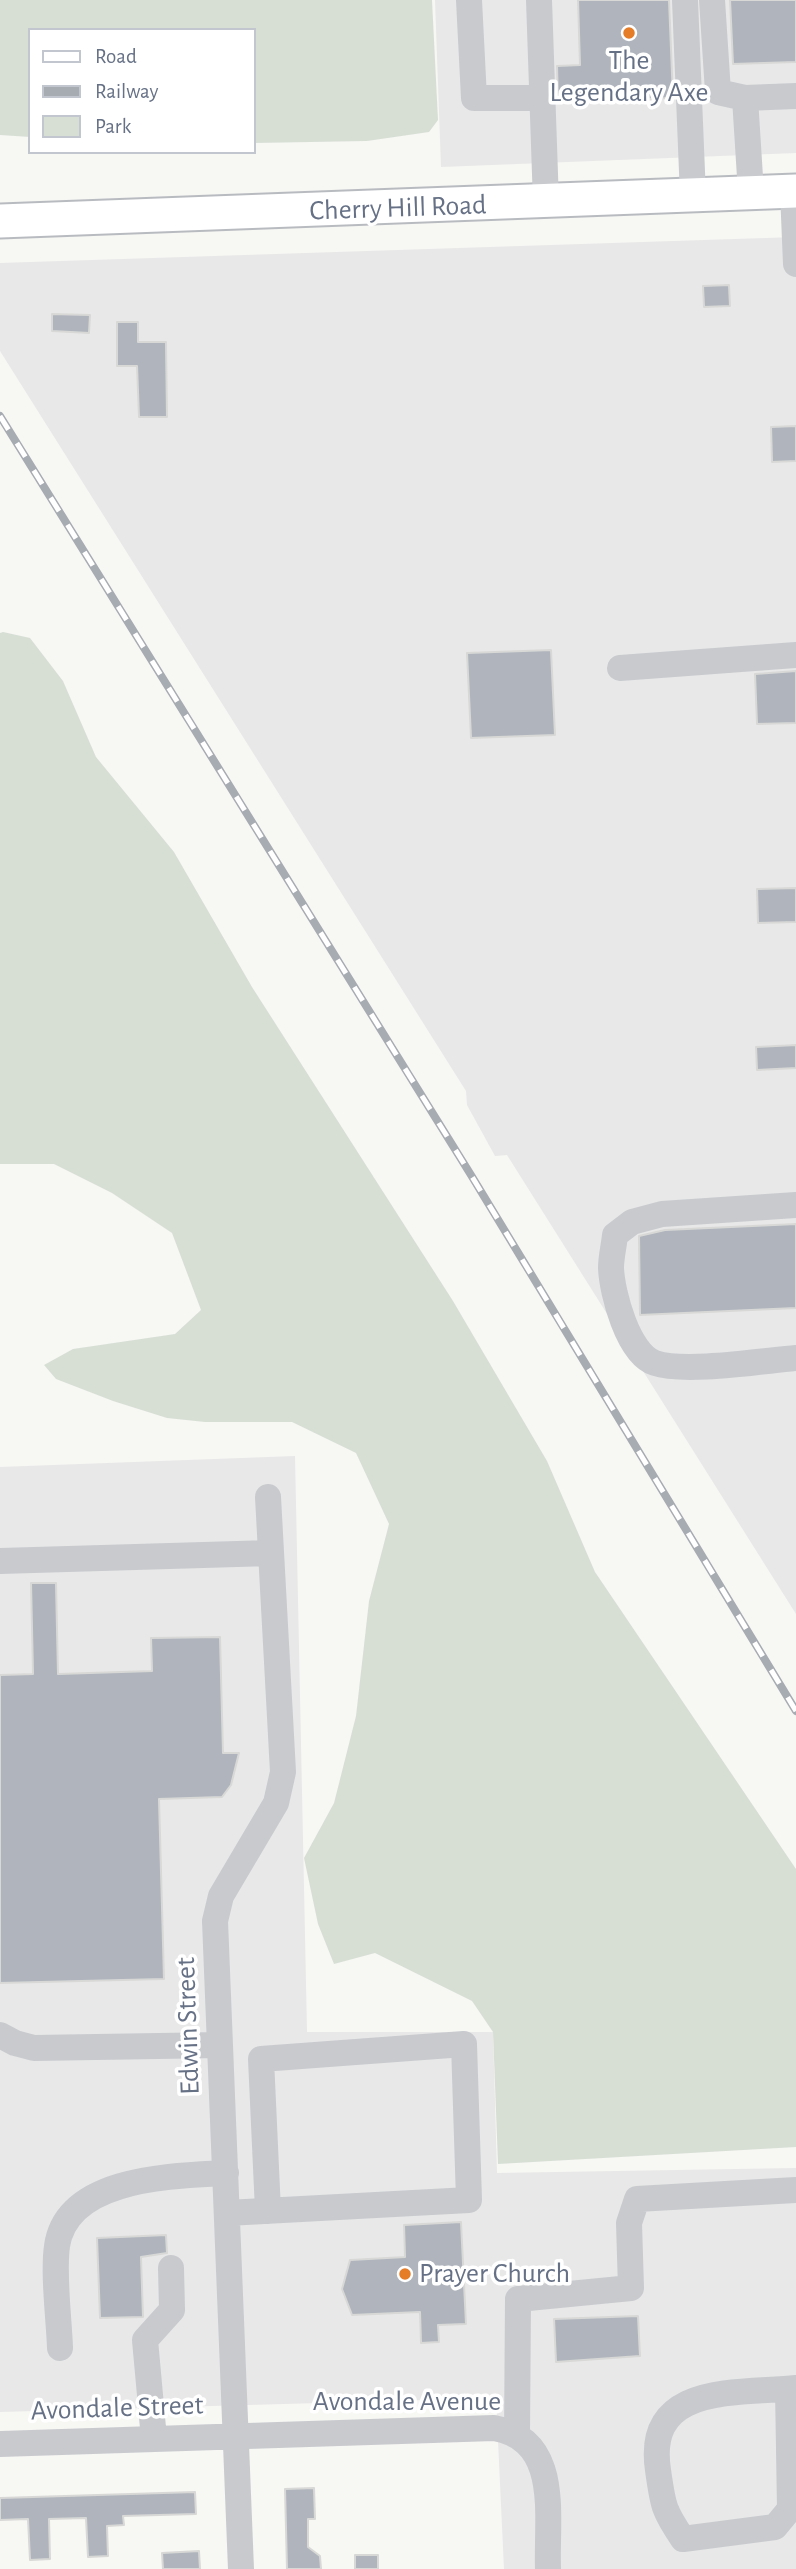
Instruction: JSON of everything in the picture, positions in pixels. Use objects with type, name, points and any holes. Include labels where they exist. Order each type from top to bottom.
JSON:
[{"type":"main road","name":"Cherry Hill Road","points":[[0,222],[795,192]]},
{"type":"street","points":[[469,0],[474,98],[542,98]]},
{"type":"street","points":[[539,0],[546,203]]},
{"type":"street","points":[[685,0],[694,196]]},
{"type":"street","points":[[712,0],[718,92],[746,98],[796,96]]},
{"type":"street","points":[[746,98],[751,193]]},
{"type":"street","points":[[795,192],[796,264]]},
{"type":"street","points":[[620,668],[796,655]]},
{"type":"street","points":[[796,1205],[662,1214],[632,1222],[615,1235],[611,1268],[620,1317],[636,1346],[653,1363],[684,1366],[796,1358]]},
{"type":"street","name":"Edwin Street","points":[[241,2569],[217,1908],[276,1803],[284,1772],[268,1497]]},
{"type":"street","points":[[0,1560],[271,1553]]},
{"type":"street","points":[[0,2035],[15,2043],[34,2048],[220,2045]]},
{"type":"street","points":[[227,2213],[268,2211],[469,2200],[464,2044],[261,2059],[268,2211]]},
{"type":"street","points":[[60,2348],[57,2246],[65,2225],[83,2202],[139,2182],[170,2176],[226,2173]]},
{"type":"street","points":[[517,2435],[518,2299],[631,2288],[629,2223],[637,2199],[796,2190]]},
{"type":"street","points":[[155,2439],[145,2340],[172,2310],[171,2267]]},
{"type":"street","points":[[792,2389],[790,2509],[775,2527],[684,2539],[664,2512],[655,2449],[661,2424],[674,2409],[704,2397],[792,2389]]},
{"type":"street","name":"Avondale Avenue","points":[[236,2435],[494,2428],[517,2435],[536,2451],[545,2476],[548,2569]]},
{"type":"street","name":"Avondale Street","points":[[0,2444],[236,2435]]},
{"type":"shaded area","points":[[435,0],[796,0],[796,153],[441,167]]},
{"type":"shaded area","points":[[796,237],[796,1614],[507,1155],[495,1156],[467,1105],[466,1091],[0,351],[0,263]]},
{"type":"shaded area","points":[[295,1456],[307,2032],[493,2032],[497,2173],[796,2168],[796,2569],[504,2569],[496,2398],[0,2412],[0,1467]]},
{"type":"green space","points":[[0,0],[432,0],[438,120],[429,132],[367,141],[256,143],[256,28],[28,28],[28,137],[0,135]]},
{"type":"green space","points":[[0,633],[30,638],[63,681],[96,757],[174,852],[252,987],[453,1301],[547,1461],[595,1572],[796,1869],[796,2147],[498,2164],[493,2032],[472,2001],[375,1953],[334,1964],[318,1924],[304,1858],[334,1803],[356,1716],[369,1601],[389,1524],[356,1453],[292,1422],[205,1422],[167,1418],[56,1379],[44,1365],[73,1349],[175,1334],[201,1310],[172,1233],[112,1193],[54,1164],[0,1164]]},
{"type":"building","name":"The Legendary Axe","points":[[578,0],[669,0],[673,98],[558,102],[557,66],[580,65]]},
{"type":"building","points":[[730,0],[796,0],[796,62],[733,64]]},
{"type":"building","points":[[729,285],[730,306],[704,307],[703,286]]},
{"type":"building","points":[[52,314],[90,315],[89,333],[52,331]]},
{"type":"building","points":[[117,322],[138,322],[138,342],[166,342],[167,417],[139,417],[137,366],[117,366]]},
{"type":"building","points":[[796,426],[796,461],[772,462],[771,427]]},
{"type":"building","points":[[551,650],[555,735],[471,738],[467,653]]},
{"type":"building","points":[[796,671],[796,723],[757,724],[755,674]]},
{"type":"building","points":[[796,888],[796,922],[758,923],[757,889]]},
{"type":"building","points":[[796,1045],[796,1068],[757,1070],[756,1047]]},
{"type":"building","points":[[796,1224],[796,1308],[640,1315],[639,1236],[665,1230]]},
{"type":"building","points":[[31,1583],[56,1583],[58,1674],[152,1671],[151,1638],[220,1637],[223,1753],[239,1753],[231,1785],[222,1797],[159,1799],[164,1979],[0,1983],[0,1675],[33,1674]]},
{"type":"building","name":"Prayer Church","points":[[461,2222],[466,2324],[438,2325],[439,2342],[421,2343],[420,2312],[352,2315],[342,2289],[350,2260],[405,2257],[404,2225]]},
{"type":"building","points":[[166,2235],[167,2253],[141,2257],[143,2317],[100,2318],[97,2238]]},
{"type":"building","points":[[638,2316],[640,2356],[556,2362],[554,2319]]},
{"type":"building","points":[[314,2488],[315,2519],[308,2519],[308,2547],[320,2556],[321,2569],[287,2569],[285,2489]]},
{"type":"building","points":[[195,2492],[196,2514],[123,2516],[124,2525],[107,2526],[108,2556],[88,2557],[86,2518],[49,2519],[50,2559],[30,2560],[28,2519],[0,2520],[0,2498]]},
{"type":"building","points":[[199,2551],[200,2569],[163,2569],[162,2553]]},
{"type":"building","points":[[355,2555],[378,2555],[378,2569],[355,2569]]},
{"type":"railway","points":[[0,416],[471,1175],[796,1711]]},
{"type":"place","name":"The Legendary Axe","points":[[629,33]]},
{"type":"place","name":"Prayer Church","points":[[405,2274]]}]
